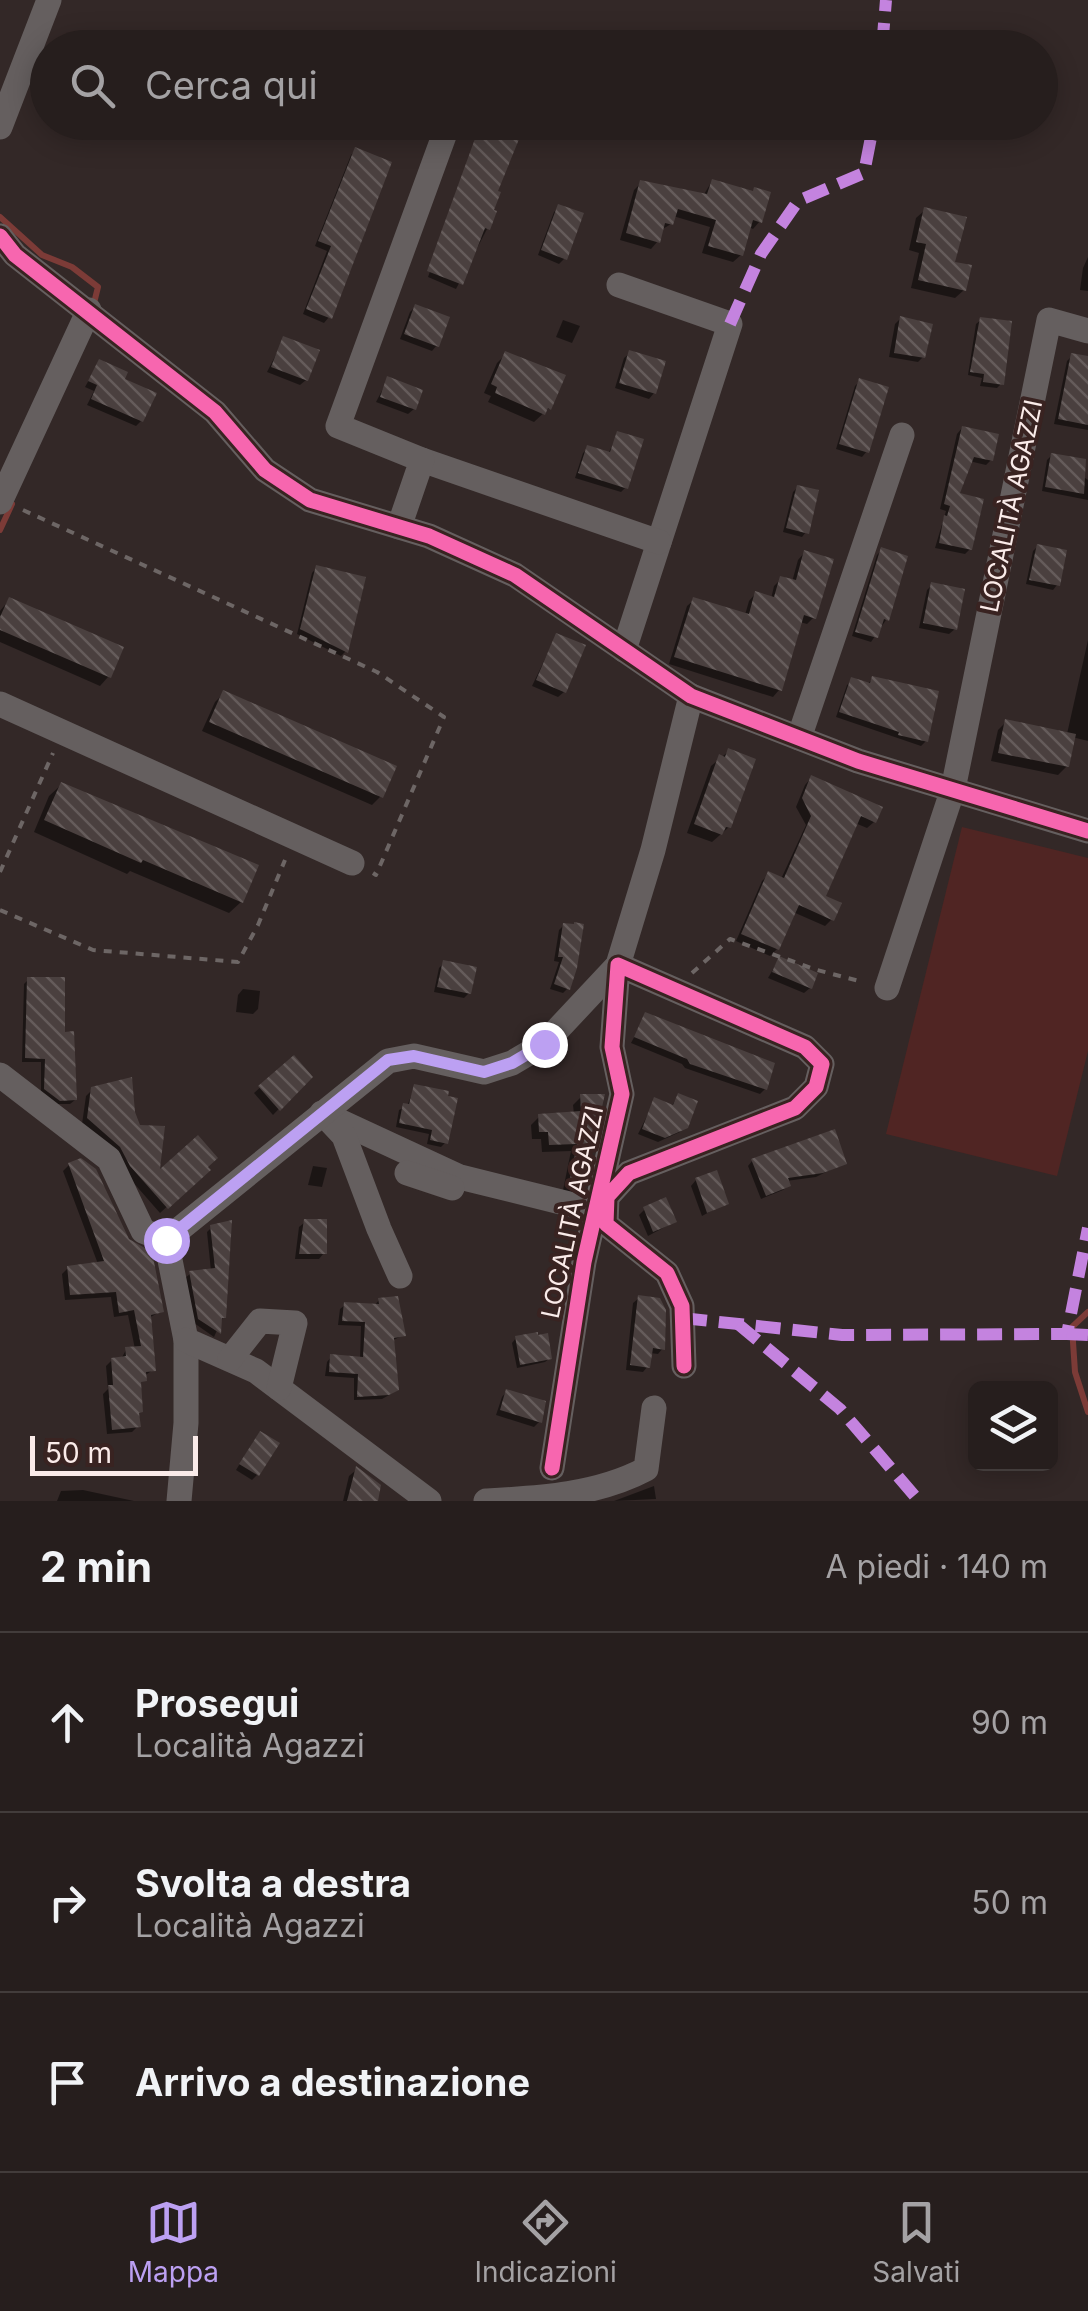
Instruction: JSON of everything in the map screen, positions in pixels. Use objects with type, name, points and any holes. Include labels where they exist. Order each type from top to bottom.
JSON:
[{"type":"street","points":[[37,30],[49,0]]},
{"type":"street","points":[[0,127],[30,49]]},
{"type":"street","points":[[442,140],[338,426],[422,460],[659,542]]},
{"type":"street","points":[[0,236],[15,255],[215,412],[264,470],[310,500],[429,536],[515,575],[691,696],[858,761],[1088,830]]},
{"type":"street","points":[[620,285],[730,324],[624,650]]},
{"type":"street","points":[[0,500],[89,310]]},
{"type":"street","name":"LOCALITÀ AGAZZI","points":[[953,789],[1049,320],[1088,331]]},
{"type":"street","points":[[800,738],[902,435]]},
{"type":"street","points":[[399,527],[422,460]]},
{"type":"street","name":"LOCALITÀ AGAZZI","points":[[552,1468],[584,1262],[585,1214],[622,1094],[612,1047],[618,965],[654,850],[691,696]]},
{"type":"street","points":[[0,704],[352,864]]},
{"type":"street","points":[[887,988],[953,789]]},
{"type":"street","name":"LOCALITÀ AGAZZI","points":[[618,965],[806,1047],[822,1064],[816,1087],[796,1108],[629,1173],[607,1197],[606,1224],[667,1273],[682,1306],[684,1366]]},
{"type":"street","name":"LOCALITÀ AGAZZI","points":[[166,1240],[388,1060],[414,1056],[484,1072],[512,1063],[544,1044],[618,965]]},
{"type":"street","points":[[0,1075],[109,1159],[143,1231],[166,1240],[186,1340],[186,1423],[179,1501]]},
{"type":"street","points":[[322,1113],[460,1177],[585,1214]]},
{"type":"street","points":[[322,1113],[344,1136],[400,1276]]},
{"type":"street","points":[[407,1173],[502,1204],[585,1214]]},
{"type":"street","points":[[230,1359],[260,1320],[295,1322],[279,1388]]},
{"type":"street","points":[[186,1340],[256,1370],[429,1501]]},
{"type":"street","points":[[486,1501],[551,1497],[624,1481],[646,1469],[654,1408]]},
{"type":"path","points":[[0,500],[377,672],[444,717],[376,875],[352,864]]},
{"type":"path","points":[[0,872],[62,732]]},
{"type":"path","points":[[0,910],[93,950],[238,962],[295,838]]},
{"type":"path","points":[[669,987],[702,967],[730,939],[817,970],[887,988]]},
{"type":"shaded area","points":[[962,827],[1088,858],[1088,1051],[1057,1176],[886,1134]]},
{"type":"building","points":[[474,140],[519,140],[498,191],[501,192],[490,230],[485,228],[463,285],[427,271]]},
{"type":"building","points":[[355,147],[392,162],[332,319],[306,309],[331,246],[318,241]]},
{"type":"building","points":[[712,179],[771,192],[762,223],[753,220],[743,256],[708,246],[716,220],[678,209],[673,225],[665,223],[660,243],[626,233],[640,180],[707,194]]},
{"type":"building","points":[[558,204],[584,213],[567,260],[541,250]]},
{"type":"building","points":[[924,207],[967,217],[955,262],[972,265],[966,291],[918,280],[926,244],[916,242]]},
{"type":"building","points":[[415,304],[450,317],[439,347],[404,334]]},
{"type":"building","points":[[900,316],[933,324],[925,358],[894,353]]},
{"type":"building","points":[[980,317],[1012,321],[1004,385],[983,382],[984,374],[970,372]]},
{"type":"building","points":[[283,336],[320,350],[308,381],[271,367]]},
{"type":"building","points":[[629,350],[666,361],[656,394],[619,383]]},
{"type":"building","points":[[505,351],[566,375],[545,415],[495,393],[497,387],[491,384]]},
{"type":"building","points":[[1071,353],[1088,356],[1088,425],[1058,419]]},
{"type":"building","points":[[99,359],[128,372],[125,379],[157,393],[143,422],[91,399],[97,385],[88,381]]},
{"type":"building","points":[[387,376],[423,390],[416,410],[380,397]]},
{"type":"building","points":[[859,378],[889,387],[869,453],[839,444]]},
{"type":"building","points":[[962,426],[999,434],[993,461],[974,457],[960,493],[984,499],[972,550],[939,543],[944,515],[947,516],[950,506],[944,504]]},
{"type":"building","points":[[617,431],[644,439],[628,489],[578,473],[587,445],[610,452]]},
{"type":"building","points":[[1051,453],[1086,459],[1084,494],[1045,487]]},
{"type":"building","points":[[797,485],[819,490],[809,534],[786,528]]},
{"type":"building","points":[[1037,544],[1067,550],[1060,586],[1029,580]]},
{"type":"building","points":[[881,547],[908,556],[889,621],[884,619],[878,638],[855,632]]},
{"type":"building","points":[[804,550],[834,559],[816,619],[804,615],[782,691],[674,657],[693,597],[749,614],[755,591],[774,597],[780,576],[796,580]]},
{"type":"building","points":[[316,565],[366,577],[348,653],[300,629]]},
{"type":"building","points":[[931,582],[965,589],[957,630],[923,623]]},
{"type":"building","points":[[9,597],[124,647],[111,678],[0,630],[0,617]]},
{"type":"building","points":[[556,633],[586,645],[566,693],[536,680]]},
{"type":"building","points":[[872,676],[939,691],[928,742],[839,712],[851,677],[870,683]]},
{"type":"building","points":[[223,690],[397,766],[383,798],[209,722]]},
{"type":"building","points":[[1005,719],[1076,734],[1069,767],[998,753]]},
{"type":"building","points":[[728,748],[756,759],[731,828],[726,827],[722,835],[694,824],[719,754],[725,757]]},
{"type":"building","points":[[811,775],[883,807],[876,823],[861,816],[826,896],[842,903],[834,921],[799,905],[779,950],[741,934],[768,871],[784,878],[811,816],[802,798]]},
{"type":"building","points":[[61,782],[259,865],[243,903],[44,820]]},
{"type":"building","points":[[563,923],[584,924],[570,990],[554,984],[563,957],[558,957]]},
{"type":"building","points":[[779,956],[818,973],[812,989],[772,972]]},
{"type":"building","points":[[443,960],[477,967],[471,994],[437,987]]},
{"type":"building","points":[[27,977],[65,977],[65,1032],[74,1031],[77,1100],[60,1101],[44,1089],[45,1059],[25,1058]]},
{"type":"building","points":[[645,1012],[775,1063],[767,1090],[690,1064],[687,1059],[634,1037]]},
{"type":"building","points":[[294,1055],[313,1077],[280,1111],[258,1086]]},
{"type":"building","points":[[132,1077],[140,1125],[165,1126],[160,1169],[198,1135],[218,1158],[208,1167],[211,1170],[168,1209],[130,1166],[120,1147],[87,1118],[91,1087]]},
{"type":"building","points":[[414,1084],[449,1091],[448,1096],[458,1098],[448,1144],[430,1140],[432,1130],[399,1123],[403,1103],[409,1104]]},
{"type":"building","points":[[678,1093],[698,1101],[688,1128],[665,1138],[642,1129],[654,1097],[673,1105]]},
{"type":"building","points":[[580,1094],[605,1094],[583,1191],[568,1187],[577,1144],[549,1145],[548,1132],[539,1132],[538,1114],[581,1111]]},
{"type":"building","points":[[835,1129],[847,1164],[823,1173],[788,1178],[791,1186],[766,1196],[751,1159]]},
{"type":"building","points":[[81,1158],[96,1169],[129,1239],[152,1252],[164,1312],[151,1315],[156,1371],[146,1372],[147,1381],[141,1382],[141,1427],[112,1430],[108,1385],[113,1385],[111,1358],[126,1356],[125,1347],[141,1346],[134,1310],[119,1313],[116,1292],[70,1295],[67,1266],[104,1261],[68,1163]]},
{"type":"building","points":[[717,1170],[729,1204],[707,1213],[695,1178]]},
{"type":"building","points":[[666,1197],[677,1222],[653,1232],[643,1207]]},
{"type":"building","points":[[304,1219],[327,1219],[327,1254],[299,1254]]},
{"type":"building","points":[[232,1220],[226,1318],[222,1318],[221,1334],[198,1319],[189,1271],[215,1268],[210,1225]]},
{"type":"building","points":[[638,1295],[660,1298],[666,1310],[665,1350],[653,1348],[650,1368],[630,1365]]},
{"type":"building","points":[[398,1296],[406,1336],[394,1338],[399,1390],[389,1395],[357,1397],[358,1374],[329,1372],[330,1354],[363,1357],[365,1322],[342,1321],[344,1302],[379,1304],[378,1298]]},
{"type":"building","points":[[548,1333],[552,1359],[520,1365],[515,1336]]},
{"type":"building","points":[[506,1389],[546,1401],[542,1423],[500,1410]]},
{"type":"building","points":[[260,1431],[280,1443],[259,1476],[239,1464]]},
{"type":"building","points":[[356,1466],[381,1485],[378,1501],[347,1501]]},
{"type":"waterway","points":[[0,217],[42,255],[72,267],[98,287],[94,303]]},
{"type":"waterway","points":[[0,530],[12,504]]},
{"type":"waterway","points":[[1088,1312],[1072,1327],[1075,1372],[1088,1412]]},
{"type":"marked path","points":[[884,30],[886,0]]},
{"type":"marked path","points":[[730,324],[761,254],[798,201],[864,173],[870,140]]},
{"type":"marked path","points":[[682,1318],[842,1335],[1067,1334],[1088,1228]]},
{"type":"marked path","points":[[738,1324],[840,1409],[919,1501]]},
{"type":"marked path","points":[[1067,1334],[1088,1335]]},
{"type":"cycle path","points":[[0,236],[15,255],[215,412],[265,470],[310,500],[429,536],[515,575],[691,696],[858,761],[1088,831]]},
{"type":"cycle path","points":[[552,1468],[584,1262],[622,1094],[612,1047],[618,965],[805,1047],[822,1064],[816,1087],[795,1108],[629,1173],[607,1197],[606,1224],[667,1273],[682,1306],[684,1366]]},
{"type":"route","points":[[166,1240],[388,1060],[414,1056],[484,1072],[512,1063],[544,1044]]}]
